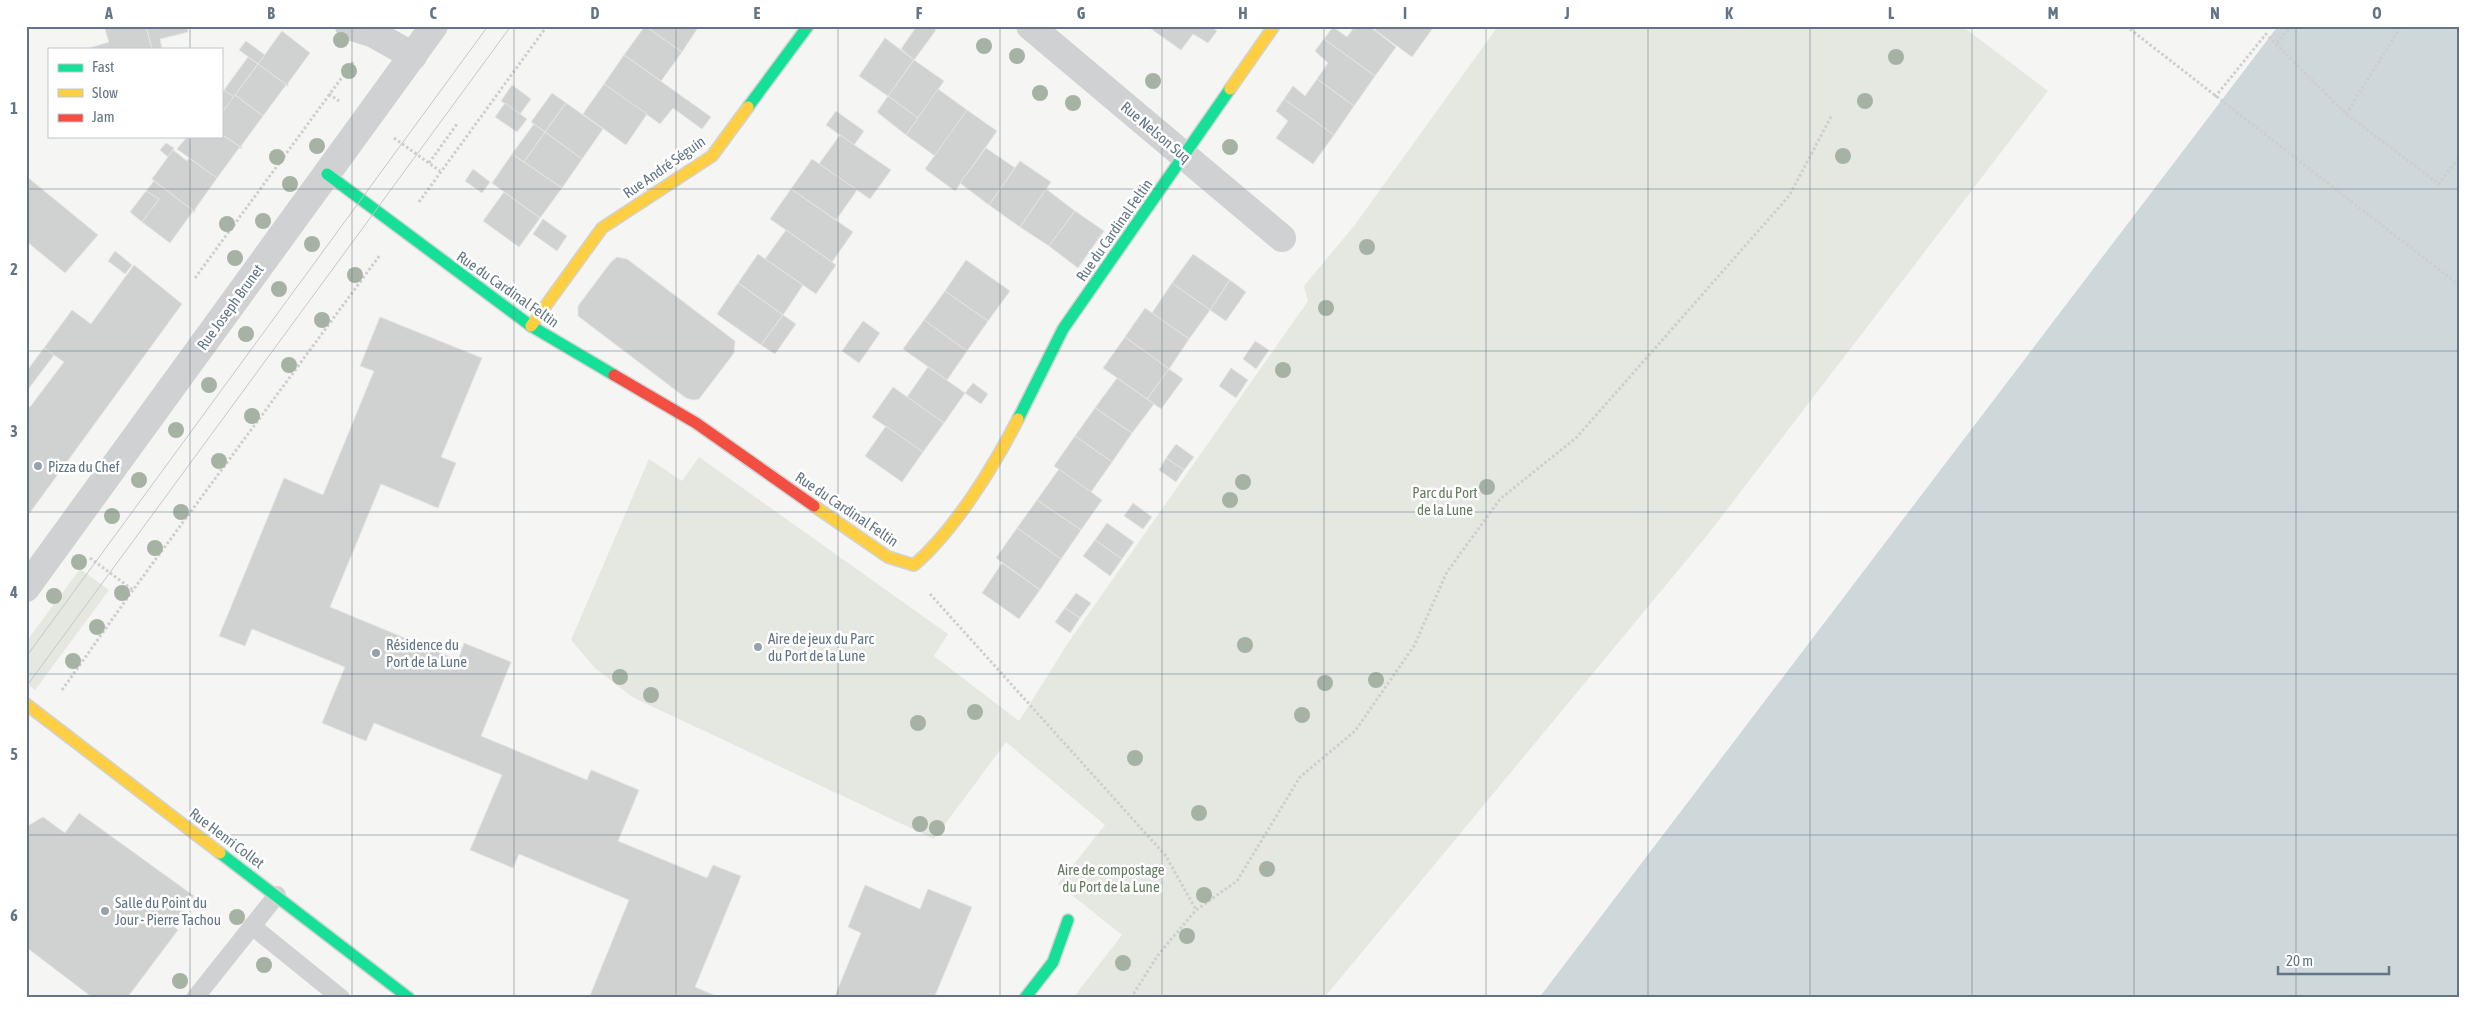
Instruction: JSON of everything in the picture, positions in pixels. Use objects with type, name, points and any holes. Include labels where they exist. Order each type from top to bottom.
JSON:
[{"type":"street","name":"Rue Joseph Brunet","points":[[26,588],[434,26]]},
{"type":"street","name":"Rue André Séguin","points":[[531,326],[602,228],[712,156],[808,26]]},
{"type":"street","name":"Rue Nelson Suq","points":[[1030,26],[1282,238]]},
{"type":"street","name":"Rue du Cardinal Feltin","points":[[327,174],[531,326],[696,423],[888,557],[914,565],[934,548],[999,456],[1064,329],[1274,26]]},
{"type":"street","points":[[362,30],[412,56]]},
{"type":"street","name":"Rue Henri Collet","points":[[26,704],[409,998]]},
{"type":"street","points":[[1025,998],[1053,962],[1068,920]]},
{"type":"lane","points":[[195,998],[277,895]]},
{"type":"lane","points":[[252,926],[341,998]]},
{"type":"path","points":[[43,717],[133,590],[547,26]]},
{"type":"path","points":[[2126,26],[2460,286]]},
{"type":"path","points":[[2277,43],[2291,26]]},
{"type":"path","points":[[2346,114],[2401,26]]},
{"type":"path","points":[[195,278],[362,30]]},
{"type":"path","points":[[2215,97],[2266,34],[2346,114],[2439,184],[2460,156]]},
{"type":"path","points":[[1131,998],[1158,955],[1196,910],[1237,881],[1300,777],[1355,731],[1414,646],[1447,572],[1500,499],[1576,438],[1789,196],[1832,115]]},
{"type":"path","points":[[430,163],[457,124]]},
{"type":"path","points":[[914,565],[924,587],[1166,856],[1196,910]]},
{"type":"green space","name":"Parc du Port de la Lune","points":[[1498,26],[1962,26],[2048,91],[1709,533],[1324,998],[1073,998],[1122,935],[1058,884],[1105,825],[1006,742],[934,839],[632,697],[595,668],[571,640],[649,459],[682,481],[699,457],[948,634],[934,656],[1019,721],[1068,643],[1308,301],[1304,286],[1354,226]]},
{"type":"green space","points":[[80,569],[109,590],[35,690],[26,683],[26,642]]},
{"type":"shaded area","points":[[2278,26],[2460,26],[2460,998],[1539,998]]},
{"type":"building","points":[[104,26],[146,26],[152,48],[89,48],[109,42]]},
{"type":"building","points":[[146,26],[187,26],[188,32],[160,39],[162,48],[152,48]]},
{"type":"building","points":[[645,26],[682,52],[661,81],[624,55]]},
{"type":"building","points":[[645,26],[699,26],[682,52]]},
{"type":"building","points":[[917,26],[931,26],[936,30],[914,60],[901,49]]},
{"type":"building","points":[[1147,26],[1210,26],[1217,31],[1208,43],[1193,34],[1181,50]]},
{"type":"building","points":[[1355,26],[1369,26],[1396,47],[1375,76],[1324,39],[1333,27],[1347,37]]},
{"type":"building","points":[[1378,26],[1431,26],[1433,28],[1412,57],[1375,30]]},
{"type":"building","points":[[282,31],[310,53],[288,83],[288,86],[258,64]]},
{"type":"building","points":[[885,38],[914,60],[888,96],[859,76]]},
{"type":"building","points":[[1324,39],[1375,76],[1354,106],[1317,79],[1328,63],[1315,51]]},
{"type":"building","points":[[246,41],[265,55],[258,64],[239,50]]},
{"type":"building","points":[[624,55],[711,117],[702,129],[673,108],[660,124],[604,84]]},
{"type":"building","points":[[248,57],[258,64],[234,97],[224,90]]},
{"type":"building","points":[[914,60],[944,81],[918,118],[888,96]]},
{"type":"building","points":[[258,64],[288,86],[286,85],[263,116],[235,95]]},
{"type":"building","points":[[1317,79],[1354,106],[1334,135],[1284,99],[1293,86],[1305,96]]},
{"type":"building","points":[[604,84],[647,114],[626,145],[583,114]]},
{"type":"building","points":[[512,85],[531,99],[520,114],[501,101]]},
{"type":"building","points":[[938,89],[967,110],[935,156],[906,135]]},
{"type":"building","points":[[224,90],[234,97],[222,113],[222,93]]},
{"type":"building","points":[[552,93],[566,103],[545,132],[531,122]]},
{"type":"building","points":[[235,95],[263,116],[241,146],[242,148],[222,135],[222,113]]},
{"type":"building","points":[[888,96],[918,118],[906,135],[877,112]]},
{"type":"building","points":[[1284,99],[1334,135],[1313,164],[1276,138],[1288,121],[1276,111]]},
{"type":"building","points":[[505,103],[527,119],[517,132],[495,117]]},
{"type":"building","points":[[566,103],[603,129],[582,159],[545,132]]},
{"type":"building","points":[[967,110],[997,131],[955,191],[925,169]]},
{"type":"building","points":[[836,111],[864,131],[854,145],[826,125]]},
{"type":"building","points":[[534,124],[545,132],[524,162],[512,154]]},
{"type":"building","points":[[545,132],[582,159],[562,188],[524,162]]},
{"type":"building","points":[[222,135],[242,148],[239,148],[217,178],[177,149],[186,138],[222,138]]},
{"type":"building","points":[[840,135],[891,170],[870,199],[819,164]]},
{"type":"building","points":[[166,143],[174,148],[168,157],[160,150]]},
{"type":"building","points":[[986,148],[1015,168],[989,205],[960,183]]},
{"type":"building","points":[[173,150],[187,161],[189,158],[217,178],[195,209],[195,212],[152,179]]},
{"type":"building","points":[[512,154],[562,188],[540,218],[492,183]]},
{"type":"building","points":[[812,159],[857,190],[836,220],[791,189]]},
{"type":"building","points":[[1020,161],[1051,182],[1020,227],[989,205]]},
{"type":"building","points":[[473,169],[490,182],[482,193],[465,181]]},
{"type":"building","points":[[26,176],[98,235],[65,273],[26,241]]},
{"type":"building","points":[[154,181],[195,212],[193,211],[170,243],[142,222],[159,199],[146,191]]},
{"type":"building","points":[[791,189],[853,232],[832,262],[770,219]]},
{"type":"building","points":[[1046,189],[1075,211],[1049,246],[1020,227]]},
{"type":"building","points":[[146,191],[159,199],[142,222],[130,212]]},
{"type":"building","points":[[504,192],[540,218],[519,247],[483,221]]},
{"type":"building","points":[[1075,211],[1104,231],[1078,268],[1049,246]]},
{"type":"building","points":[[543,219],[567,236],[557,251],[533,234]]},
{"type":"building","points":[[786,230],[836,265],[816,294],[765,259]]},
{"type":"building","points":[[115,251],[132,265],[125,274],[108,261]]},
{"type":"building","points":[[758,254],[803,285],[783,315],[738,283]]},
{"type":"building","points":[[1193,254],[1230,280],[1210,310],[1172,283]]},
{"type":"building","points":[[617,257],[627,259],[735,341],[734,353],[699,399],[686,398],[578,316],[578,306],[611,262]]},
{"type":"building","points":[[966,260],[1010,291],[988,321],[945,291]]},
{"type":"building","points":[[134,265],[182,304],[26,518],[26,404],[30,407],[64,362],[44,348],[72,310],[91,324]]},
{"type":"building","points":[[1230,280],[1246,292],[1226,321],[1210,310]]},
{"type":"building","points":[[738,283],[783,315],[761,345],[717,314]]},
{"type":"building","points":[[1172,283],[1210,310],[1189,339],[1152,313]]},
{"type":"building","points":[[945,291],[988,321],[967,351],[924,320]]},
{"type":"building","points":[[1145,308],[1189,339],[1169,369],[1125,337]]},
{"type":"building","points":[[783,315],[796,324],[775,354],[761,345]]},
{"type":"building","name":"Résidence du Port de la Lune","points":[[380,317],[482,358],[441,457],[456,463],[438,508],[381,484],[330,607],[458,660],[464,643],[511,662],[481,736],[587,780],[591,770],[639,790],[618,841],[707,878],[713,865],[741,876],[695,987],[721,998],[589,998],[629,900],[519,854],[513,868],[470,850],[502,775],[374,723],[366,741],[322,723],[345,667],[252,629],[245,646],[219,636],[284,478],[323,495],[374,371],[360,366]]},
{"type":"building","points":[[924,320],[967,351],[947,380],[903,349]]},
{"type":"building","points":[[863,321],[880,333],[859,363],[842,351]]},
{"type":"building","points":[[1125,337],[1169,369],[1147,399],[1103,368]]},
{"type":"building","points":[[1255,341],[1269,350],[1256,369],[1243,359]]},
{"type":"building","points":[[44,348],[54,355],[26,392],[26,372]]},
{"type":"building","points":[[928,367],[965,393],[944,423],[907,397]]},
{"type":"building","points":[[1231,368],[1248,380],[1236,398],[1219,386]]},
{"type":"building","points":[[1169,369],[1183,379],[1161,409],[1147,399]]},
{"type":"building","points":[[1117,378],[1154,404],[1132,433],[1095,408]]},
{"type":"building","points":[[973,383],[988,394],[981,404],[965,393]]},
{"type":"building","points":[[893,387],[944,423],[923,452],[872,417]]},
{"type":"building","points":[[1095,408],[1132,433],[1112,462],[1075,436]]},
{"type":"building","points":[[886,426],[923,452],[902,482],[865,456]]},
{"type":"building","points":[[1075,436],[1112,462],[1091,492],[1054,466]]},
{"type":"building","points":[[1176,444],[1194,457],[1184,470],[1166,458]]},
{"type":"building","points":[[1166,458],[1184,470],[1176,482],[1159,470]]},
{"type":"building","points":[[1059,469],[1102,500],[1081,530],[1037,500]]},
{"type":"building","points":[[1037,500],[1081,530],[1061,559],[1017,528]]},
{"type":"building","points":[[1133,503],[1152,517],[1143,529],[1124,516]]},
{"type":"building","points":[[1107,523],[1134,542],[1122,559],[1095,540]]},
{"type":"building","points":[[1017,528],[1061,559],[1040,590],[996,558]]},
{"type":"building","points":[[1095,540],[1122,559],[1110,576],[1083,556]]},
{"type":"building","points":[[1002,563],[1040,590],[1019,619],[982,593]]},
{"type":"building","points":[[1076,593],[1091,603],[1080,618],[1065,608]]},
{"type":"building","points":[[1065,608],[1080,618],[1070,633],[1055,622]]},
{"type":"building","name":"Salle du Point du Jour - Pierre Tachou","points":[[79,813],[194,896],[173,926],[178,930],[127,998],[93,998],[26,947],[26,827],[43,817],[65,833]]},
{"type":"building","points":[[865,885],[920,909],[928,889],[972,907],[934,998],[834,998],[861,933],[848,927]]},
{"type":"tram line","points":[[26,657],[488,26]]},
{"type":"tram line","points":[[26,687],[511,26]]},
{"type":"traffic: fast","points":[[748,107],[808,26]]},
{"type":"traffic: fast","points":[[1018,419],[1063,329],[1230,89]]},
{"type":"traffic: fast","points":[[327,174],[531,326],[614,375]]},
{"type":"traffic: fast","points":[[220,853],[409,998]]},
{"type":"traffic: fast","points":[[1025,998],[1053,962],[1068,920]]},
{"type":"traffic: slow","points":[[1230,89],[1274,26]]},
{"type":"traffic: slow","points":[[531,326],[602,228],[712,156],[748,107]]},
{"type":"traffic: slow","points":[[814,506],[888,557],[914,565],[944,534],[972,497],[1018,419]]},
{"type":"traffic: slow","points":[[26,704],[220,853]]},
{"type":"traffic: jam","points":[[614,375],[696,423],[814,506]]},
{"type":"place","name":"Pizza du Chef","points":[[38,466]]},
{"type":"place","name":"Aire de jeux du Parc du Port de la Lune","points":[[758,647]]},
{"type":"place","name":"Résidence du Port de la Lune","points":[[376,653]]},
{"type":"place","name":"Salle du Point du Jour - Pierre Tachou","points":[[105,911]]},
{"type":"park label","name":"Aire de compostage du Port de la Lune","points":[[1111,878]]}]
